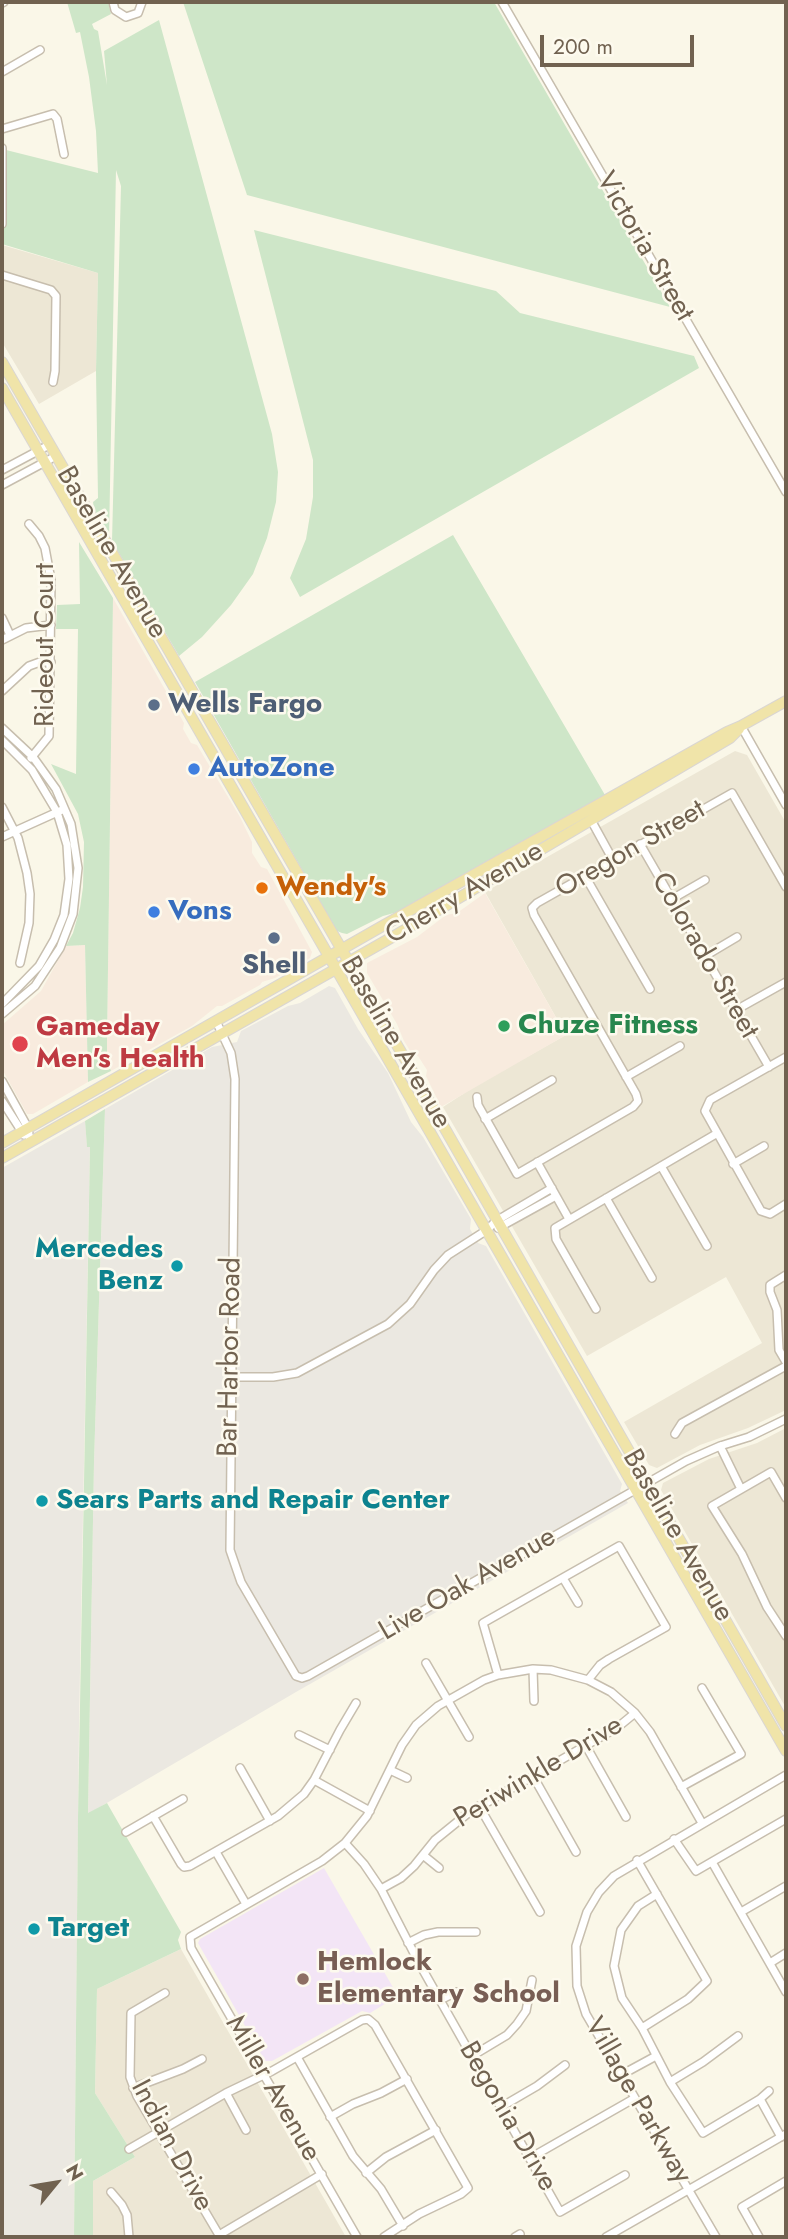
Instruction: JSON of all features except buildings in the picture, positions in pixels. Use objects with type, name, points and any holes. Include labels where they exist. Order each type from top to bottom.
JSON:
[{"type":"main road","name":"Baseline Avenue","points":[[2,362],[786,1726]]},
{"type":"main road","name":"Baseline Avenue","points":[[2,388],[786,1751]]},
{"type":"main road","name":"Cherry Avenue","points":[[2,1143],[341,949],[786,701]]},
{"type":"main road","name":"Cherry Avenue","points":[[2,1158],[349,962],[730,738],[741,726]]},
{"type":"street","points":[[113,2],[115,10],[126,17],[138,13],[143,3]]},
{"type":"street","name":"Victoria Street","points":[[502,2],[786,492]]},
{"type":"street","points":[[2,72],[40,50]]},
{"type":"street","points":[[2,129],[53,114],[58,121],[64,153]]},
{"type":"street","points":[[2,148],[2,224]]},
{"type":"street","points":[[2,275],[33,287],[51,290],[56,296],[55,371],[52,382]]},
{"type":"street","points":[[2,470],[49,445]]},
{"type":"street","points":[[2,485],[56,456]]},
{"type":"street","name":"Rideout Court","points":[[26,763],[49,736],[51,662],[49,562],[39,536],[29,524]]},
{"type":"street","points":[[2,618],[10,635]]},
{"type":"street","points":[[2,640],[26,628],[51,625]]},
{"type":"street","points":[[2,691],[29,666],[51,662]]},
{"type":"street","points":[[741,726],[786,805]]},
{"type":"street","points":[[2,728],[33,757],[66,808],[75,840],[78,868],[76,898],[70,925],[60,948],[40,979],[2,1014]]},
{"type":"street","points":[[2,740],[26,763],[57,812],[66,839],[69,870],[68,892],[54,940],[39,966],[2,1004]]},
{"type":"street","name":"Oregon Street","points":[[626,1077],[532,908],[732,793],[786,887]]},
{"type":"street","points":[[2,807],[23,854],[30,894],[29,923],[20,962]]},
{"type":"street","points":[[2,837],[66,808]]},
{"type":"street","points":[[591,820],[613,860]]},
{"type":"street","name":"Colorado Street","points":[[640,844],[769,1067]]},
{"type":"street","points":[[585,876],[650,989]]},
{"type":"street","points":[[672,899],[705,880]]},
{"type":"street","points":[[705,956],[737,937]]},
{"type":"street","points":[[736,1010],[786,982]]},
{"type":"street","name":"Bar Harbor Road","points":[[216,1021],[231,1053],[234,1079],[229,1530],[231,1559],[241,1582],[292,1671],[299,1678]]},
{"type":"street","points":[[477,1097],[485,1119],[517,1174],[633,1107],[638,1101],[626,1077],[680,1046]]},
{"type":"street","points":[[786,1057],[710,1100],[705,1108],[705,1114],[716,1134],[764,1214],[772,1213],[786,1205]]},
{"type":"street","points":[[485,1119],[552,1080]]},
{"type":"street","points":[[2,1081],[30,1141]]},
{"type":"street","points":[[2,1101],[24,1130]]},
{"type":"street","points":[[596,1309],[554,1230],[716,1134]]},
{"type":"street","points":[[733,1164],[764,1146]]},
{"type":"street","points":[[537,1162],[552,1188],[553,1198],[569,1219]]},
{"type":"street","points":[[661,1166],[707,1246]]},
{"type":"street","points":[[498,1225],[552,1188]]},
{"type":"street","points":[[231,1377],[273,1377],[298,1373],[387,1324],[411,1304],[443,1259],[487,1230],[553,1198]]},
{"type":"street","points":[[606,1198],[652,1278]]},
{"type":"street","points":[[675,1434],[682,1423],[786,1364],[779,1350],[777,1310],[770,1285],[786,1275]]},
{"type":"street","name":"Live Oak Avenue","points":[[299,1678],[308,1676],[687,1461],[749,1437],[786,1419]]},
{"type":"street","points":[[720,1446],[741,1489]]},
{"type":"street","points":[[786,1498],[771,1472],[712,1506],[742,1555],[767,1607],[786,1636]]},
{"type":"street","points":[[498,1675],[483,1623],[619,1546],[666,1627],[608,1659],[588,1680]]},
{"type":"street","points":[[564,1578],[578,1603]]},
{"type":"street","points":[[426,1663],[469,1737]]},
{"type":"street","points":[[533,1670],[534,1702]]},
{"type":"street","points":[[216,1852],[246,1904],[322,1861],[345,1843],[370,1811],[402,1745],[430,1711],[498,1675],[533,1670],[569,1674],[588,1680],[611,1692],[635,1713],[650,1732],[702,1823]]},
{"type":"street","points":[[681,1787],[741,1754],[702,1688]]},
{"type":"street","points":[[153,1816],[184,1867],[216,1852],[270,1821],[304,1794],[356,1703]]},
{"type":"street","name":"Periwinkle Drive","points":[[382,1889],[401,1878],[445,1831],[479,1806],[618,1727],[635,1713]]},
{"type":"street","points":[[299,1735],[330,1750]]},
{"type":"street","points":[[586,1746],[626,1816]]},
{"type":"street","points":[[240,1768],[270,1821]]},
{"type":"street","points":[[390,1770],[407,1778]]},
{"type":"street","name":"Village Parkway","points":[[716,2237],[586,2014],[577,1986],[575,1959],[581,1926],[592,1902],[614,1875],[786,1775]]},
{"type":"street","points":[[533,1776],[576,1852]]},
{"type":"street","points":[[314,1780],[370,1811]]},
{"type":"street","points":[[126,1832],[183,1799]]},
{"type":"street","points":[[479,1806],[540,1912]]},
{"type":"street","points":[[674,1839],[696,1871],[786,1819]]},
{"type":"street","name":"Begonia Drive","points":[[345,1843],[382,1889],[408,1943],[561,2212],[625,2175]]},
{"type":"street","points":[[423,1855],[439,1868]]},
{"type":"street","points":[[637,1860],[707,1982],[678,2006],[642,2028]]},
{"type":"street","points":[[712,1862],[786,1992]]},
{"type":"street","points":[[741,1912],[786,1886]]},
{"type":"street","points":[[657,1894],[638,1906],[621,1930],[614,1966],[618,1989],[670,2082],[703,2133],[769,2091]]},
{"type":"street","name":"Miller Avenue","points":[[246,1904],[194,1934],[189,1940],[191,1948],[358,2237]]},
{"type":"street","points":[[408,1943],[438,1932],[476,1932]]},
{"type":"street","points":[[770,1963],[786,1953]]},
{"type":"street","points":[[472,2056],[507,2035],[517,2024],[526,2011],[532,1980]]},
{"type":"street","points":[[440,2000],[456,1992]]},
{"type":"street","name":"Indian Drive","points":[[165,1993],[131,2013],[130,2067],[133,2088],[219,2235],[322,2174]]},
{"type":"street","points":[[129,2149],[368,2019],[375,2025],[407,2079],[468,2188],[384,2237]]},
{"type":"street","points":[[670,2082],[704,2062],[738,2036]]},
{"type":"street","points":[[621,2075],[656,2056]]},
{"type":"street","points":[[296,2057],[353,2156],[381,2189],[403,2226]]},
{"type":"street","points":[[133,2088],[202,2059]]},
{"type":"street","points":[[500,2107],[537,2086],[565,2065]]},
{"type":"street","points":[[330,2117],[407,2079]]},
{"type":"street","points":[[226,2094],[246,2130]]},
{"type":"street","points":[[530,2158],[635,2098]]},
{"type":"street","points":[[606,2237],[783,2136],[760,2099]]},
{"type":"street","points":[[366,2173],[386,2157],[436,2130]]},
{"type":"street","points":[[759,2237],[742,2207],[785,2184]]},
{"type":"street","points":[[111,2192],[127,2216],[129,2237]]},
{"type":"shaded area","points":[[2,245],[98,273],[96,371],[39,404],[2,342]]},
{"type":"shaded area","points":[[113,598],[184,723],[183,729],[191,743],[197,745],[240,817],[252,842],[252,853],[261,867],[267,869],[312,952],[310,958],[222,1006],[217,1006],[192,1026],[111,1071],[107,1058],[107,1042]]},
{"type":"shaded area","points":[[735,751],[747,755],[786,823],[786,1410],[748,1428],[700,1445],[657,1468],[649,1465],[624,1422],[762,1343],[726,1277],[587,1356],[443,1107],[566,1035],[485,892]]},
{"type":"shaded area","points":[[485,893],[566,1035],[441,1107],[426,1076],[427,1070],[418,1056],[412,1054],[367,973],[367,963],[417,937],[446,915],[457,913]]},
{"type":"shaded area","points":[[85,945],[88,1082],[33,1114],[27,1114],[2,1069],[2,1025],[41,991],[66,946]]},
{"type":"shaded area","points":[[329,986],[335,988],[358,1029],[388,1073],[411,1122],[423,1137],[471,1219],[470,1229],[478,1243],[486,1246],[622,1484],[620,1491],[628,1503],[88,1814],[94,1462],[105,1109],[212,1047],[237,1042],[241,1031]]},
{"type":"shaded area","points":[[85,1121],[87,1146],[90,1147],[79,1723],[74,2237],[2,2237],[2,1168]]},
{"type":"shaded area","points":[[786,1428],[786,1708],[661,1490],[663,1483],[709,1459],[757,1443]]},
{"type":"shaded area","name":"Hemlock Elementary School","points":[[324,1868],[398,1996],[370,2013],[362,2011],[272,2061],[265,2061],[198,1943],[200,1939]]},
{"type":"shaded area","points":[[181,1949],[346,2237],[93,2237],[93,2181],[135,2157],[95,2093],[97,1989]]},
{"type":"green space","points":[[67,2],[108,2],[111,14],[92,24],[98,31],[107,85],[104,51],[159,20],[272,434],[278,472],[276,502],[267,538],[253,574],[231,605],[202,637],[179,656],[112,541],[121,186],[116,170],[109,538],[95,515],[93,502],[98,498],[98,273],[2,244],[2,149],[98,173],[89,77],[80,32],[76,33]]},
{"type":"green space","points":[[183,2],[494,2],[670,307],[247,195]]},
{"type":"green space","points":[[254,230],[496,291],[520,313],[694,356],[699,368],[300,597],[290,578],[306,539],[313,497],[313,460]]},
{"type":"green space","points":[[453,535],[605,795],[405,910],[383,916],[347,934],[342,933],[337,931],[195,682]]},
{"type":"green space","points":[[79,542],[113,598],[107,1042],[107,1058],[111,1071],[88,1082],[85,945],[66,946],[80,908],[84,842],[78,814],[51,764],[76,774],[78,629],[56,629],[57,605],[80,604]]},
{"type":"green space","points":[[105,1109],[94,1462],[88,1813],[107,1803],[181,1932],[178,1940],[181,1949],[97,1989],[95,2093],[135,2157],[93,2181],[93,2237],[74,2237],[78,1817],[90,1147],[87,1147],[85,1121]]},
{"type":"place","name":"Wells Fargo","points":[[154,705]]},
{"type":"place","name":"AutoZone","points":[[194,769]]},
{"type":"place","name":"Wendy's","points":[[262,888]]},
{"type":"place","name":"Vons","points":[[154,912]]},
{"type":"place","name":"Shell","points":[[274,938]]},
{"type":"place","name":"Chuze Fitness","points":[[504,1026]]},
{"type":"place","name":"Gameday Men's Health","points":[[20,1044]]},
{"type":"place","name":"Mercedes Benz","points":[[177,1266]]},
{"type":"place","name":"Sears Parts and Repair Center","points":[[42,1501]]},
{"type":"place","name":"Target","points":[[34,1929]]},
{"type":"place","name":"Hemlock Elementary School","points":[[303,1979]]}]
